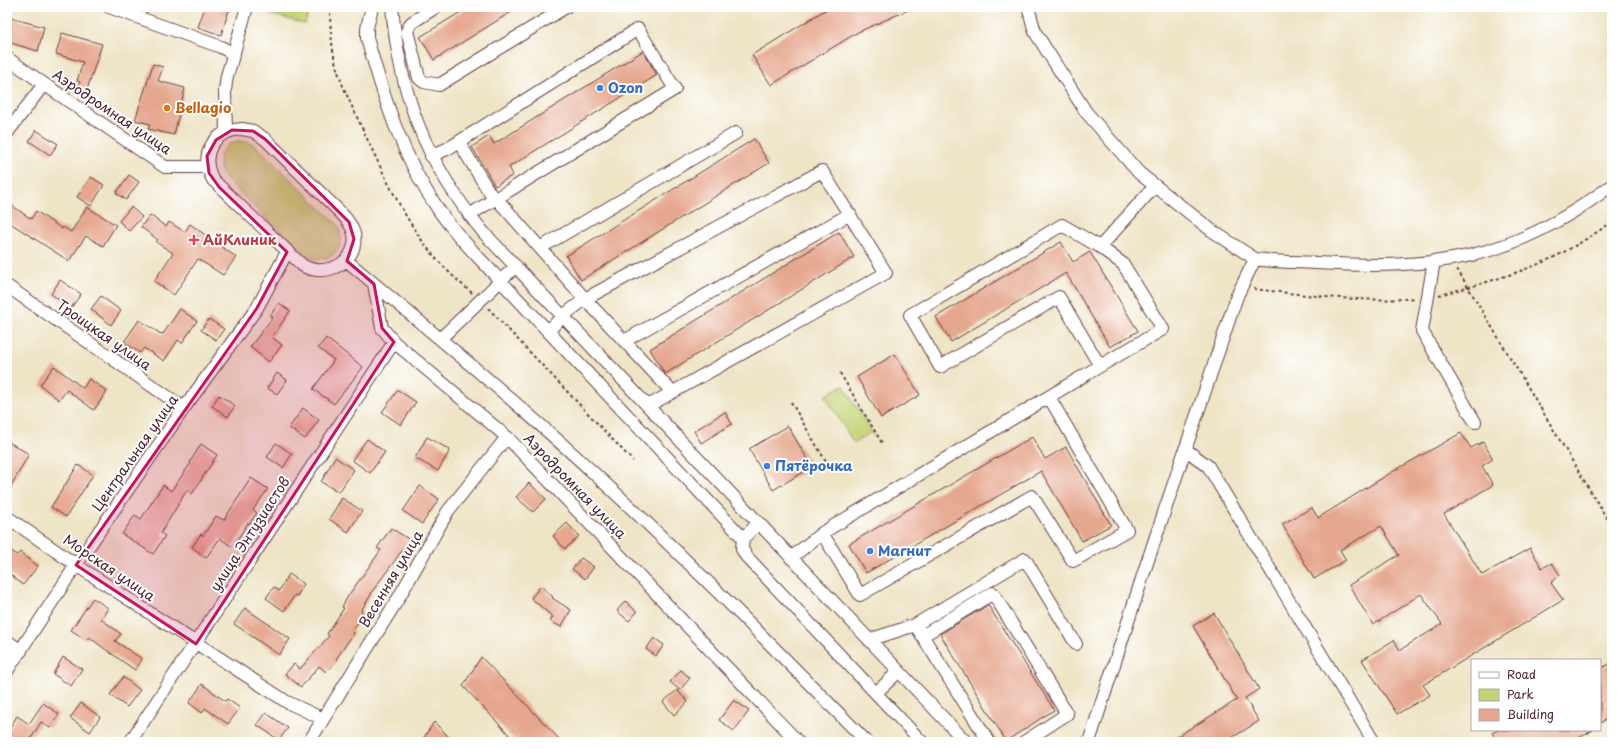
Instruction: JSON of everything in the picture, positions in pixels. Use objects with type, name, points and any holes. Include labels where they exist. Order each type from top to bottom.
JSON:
[{"type":"street","points":[[109,7],[234,54]]},
{"type":"street","points":[[226,133],[225,90],[227,76],[247,7]]},
{"type":"street","points":[[372,7],[367,28],[367,38],[388,107],[410,163],[429,196],[448,223],[500,281],[743,538]]},
{"type":"street","points":[[392,7],[395,42],[403,80],[419,130],[442,176],[469,215],[484,233],[966,742]]},
{"type":"street","points":[[436,7],[411,23],[407,31],[419,78],[424,82],[439,85],[566,7]]},
{"type":"street","points":[[1028,7],[1035,32],[1086,112],[1139,173],[1211,230],[1256,259],[1276,262],[1397,265],[1473,255],[1517,240],[1564,217],[1612,185]]},
{"type":"street","points":[[431,156],[459,142],[638,30],[675,89],[469,215]]},
{"type":"street","name":"Аэродромная улица","points":[[7,58],[165,167],[208,167]]},
{"type":"street","points":[[7,133],[44,84]]},
{"type":"street","points":[[242,129],[258,134],[339,210],[349,222],[354,234],[353,245],[346,260],[336,268],[317,271],[307,268],[287,252],[218,187],[211,177],[208,167],[208,156],[212,145],[226,133],[242,129]]},
{"type":"street","points":[[540,248],[736,133]]},
{"type":"street","points":[[459,142],[495,199],[585,299],[672,392]]},
{"type":"street","points":[[548,331],[563,316],[585,299],[822,171],[886,273],[648,406]]},
{"type":"street","points":[[1100,247],[1155,186]]},
{"type":"street","points":[[624,341],[850,214]]},
{"type":"street","points":[[792,558],[822,533],[1163,329],[1123,264],[1100,247],[1062,225],[910,315],[940,367],[1059,297],[1100,366]]},
{"type":"street","name":"Центральная улица","points":[[7,671],[76,565],[184,408],[257,308],[287,252]]},
{"type":"street","points":[[1089,742],[1237,296],[1256,259]]},
{"type":"street","points":[[346,260],[525,410],[661,536],[867,742]]},
{"type":"street","points":[[1434,261],[1422,331],[1475,422]]},
{"type":"street","points":[[440,339],[516,266]]},
{"type":"street","name":"Аэродромная улица","points":[[374,284],[382,328],[394,342],[507,438],[798,742]]},
{"type":"street","name":"Троицкая улица","points":[[7,286],[184,408]]},
{"type":"street","name":"улица Энтузиастов","points":[[130,742],[394,342]]},
{"type":"street","points":[[822,533],[860,595],[1032,496],[1073,561],[1127,530],[1049,397]]},
{"type":"street","name":"Весенняя улица","points":[[309,742],[398,599],[448,511],[507,438]]},
{"type":"street","points":[[1185,449],[1208,466],[1374,742]]},
{"type":"street","name":"Морская улица","points":[[7,517],[76,565],[196,644],[287,702],[323,720]]},
{"type":"street","points":[[759,523],[743,538],[742,549],[746,556],[922,742]]},
{"type":"street","points":[[869,640],[915,625],[1025,559],[1076,644]]},
{"type":"street","points":[[922,636],[993,593],[1067,714],[1024,742]]},
{"type":"street","points":[[915,625],[989,742]]},
{"type":"street","points":[[7,641],[21,651]]},
{"type":"street","points":[[876,693],[899,671]]},
{"type":"path","points":[[330,7],[330,25],[334,56],[343,87],[383,175],[399,204],[423,240],[444,268],[480,300],[633,461]]},
{"type":"path","points":[[1450,259],[1612,527]]},
{"type":"path","points":[[840,373],[882,443]]},
{"type":"path","points":[[791,402],[832,472]]},
{"type":"highlighted area","points":[[232,130],[253,131],[265,139],[349,222],[354,239],[347,261],[374,284],[382,328],[394,342],[196,644],[76,565],[257,308],[287,252],[219,187],[209,173],[207,156],[216,140]]},
{"type":"green space","points":[[272,7],[310,7],[305,24],[270,14]]},
{"type":"green space","points":[[237,141],[248,142],[257,147],[337,224],[341,241],[339,248],[335,253],[322,259],[305,255],[227,180],[221,168],[220,157],[225,148]]},
{"type":"green space","points":[[843,385],[872,432],[854,443],[825,396]]},
{"type":"building","points":[[205,7],[230,7],[221,35],[198,27]]},
{"type":"building","points":[[469,7],[519,7],[434,60],[420,37]]},
{"type":"building","points":[[830,7],[915,7],[858,32],[771,85],[752,55]]},
{"type":"building","points":[[7,17],[44,27],[38,51],[7,42]]},
{"type":"building","points":[[62,33],[102,44],[85,96],[75,91],[80,82],[77,81],[83,62],[56,54]]},
{"type":"building","points":[[643,51],[657,75],[509,167],[513,175],[495,186],[472,147],[489,136],[494,144]]},
{"type":"building","name":"Bellagio","points":[[153,64],[163,67],[158,81],[185,88],[174,135],[148,129],[150,124],[135,120]]},
{"type":"building","points":[[36,130],[58,144],[50,155],[29,141]]},
{"type":"building","points":[[754,139],[769,163],[581,280],[566,256]]},
{"type":"building","points":[[129,175],[139,182],[126,200],[116,193]]},
{"type":"building","points":[[91,177],[104,185],[91,206],[77,197]]},
{"type":"building","points":[[7,202],[31,219],[36,211],[62,229],[63,227],[71,232],[87,207],[116,225],[103,246],[86,236],[69,261],[7,221]]},
{"type":"building","points":[[131,207],[142,217],[129,231],[119,221]]},
{"type":"building","points":[[150,215],[166,227],[169,222],[185,232],[190,224],[236,257],[223,275],[198,259],[174,295],[154,281],[173,253],[156,242],[158,240],[141,227]]},
{"type":"building","points":[[839,232],[854,257],[665,374],[650,349]]},
{"type":"building","points":[[1061,242],[1073,262],[1090,252],[1138,331],[1110,347],[1066,273],[951,342],[936,317]]},
{"type":"building","points":[[60,280],[81,294],[71,308],[51,294]]},
{"type":"building","points":[[101,296],[121,311],[111,325],[91,309]]},
{"type":"building","points":[[279,303],[290,311],[272,337],[282,345],[269,362],[250,347],[273,317],[270,316]]},
{"type":"building","points":[[180,309],[197,321],[182,343],[178,340],[164,361],[144,348],[140,353],[124,342],[139,320],[163,334]]},
{"type":"building","points":[[209,319],[224,329],[216,340],[201,330]]},
{"type":"building","points":[[326,338],[363,367],[334,404],[313,389],[334,360],[318,348]]},
{"type":"building","points":[[895,354],[920,395],[881,418],[857,377]]},
{"type":"building","points":[[54,366],[83,388],[89,379],[107,391],[94,410],[67,390],[59,400],[40,385]]},
{"type":"building","points":[[277,373],[287,380],[277,394],[267,388]]},
{"type":"building","points":[[398,390],[416,402],[401,425],[382,412]]},
{"type":"building","points":[[219,395],[235,406],[228,417],[212,406]]},
{"type":"building","points":[[303,408],[319,420],[305,439],[289,428]]},
{"type":"building","points":[[725,412],[732,424],[701,443],[694,431]]},
{"type":"building","points":[[788,426],[812,467],[773,490],[749,449]]},
{"type":"building","points":[[1461,433],[1471,448],[1483,442],[1493,459],[1482,466],[1493,485],[1444,514],[1482,575],[1530,548],[1542,568],[1552,563],[1560,575],[1551,583],[1563,600],[1423,685],[1430,695],[1397,714],[1362,660],[1394,640],[1400,650],[1442,624],[1421,594],[1373,625],[1349,585],[1399,555],[1381,526],[1340,550],[1346,560],[1314,579],[1282,524],[1312,508],[1318,518],[1392,472]]},
{"type":"building","points":[[427,437],[450,450],[438,471],[415,458]]},
{"type":"building","points":[[1032,437],[1045,459],[1066,447],[1111,525],[1082,541],[1041,471],[866,573],[849,544]]},
{"type":"building","points":[[367,439],[385,452],[370,473],[352,460]]},
{"type":"building","points":[[7,441],[29,454],[7,493]]},
{"type":"building","points":[[276,443],[292,454],[283,468],[267,457]]},
{"type":"building","points":[[201,444],[217,455],[192,494],[187,490],[161,533],[165,536],[153,554],[122,534],[135,515],[141,519],[163,485],[171,491],[191,463],[190,462]]},
{"type":"building","points":[[335,457],[354,470],[339,492],[321,482]]},
{"type":"building","points":[[78,465],[93,475],[66,517],[51,507]]},
{"type":"building","points":[[251,478],[268,489],[253,510],[257,513],[249,524],[248,523],[232,547],[220,538],[206,558],[192,547],[201,534],[203,536],[216,516],[224,520]]},
{"type":"building","points":[[529,483],[546,499],[533,512],[516,497]]},
{"type":"building","points":[[420,486],[439,499],[422,524],[403,511]]},
{"type":"building","points":[[342,498],[362,511],[348,532],[329,519]]},
{"type":"building","points":[[567,523],[579,536],[565,549],[553,536]]},
{"type":"building","points":[[391,528],[410,540],[371,593],[361,611],[364,614],[352,631],[354,633],[336,659],[337,660],[326,672],[319,666],[301,687],[285,674],[294,664],[300,669],[329,636],[327,634],[344,608],[342,607],[348,596],[381,550],[377,548]]},
{"type":"building","points":[[7,548],[17,555],[20,552],[38,566],[23,585],[7,572]]},
{"type":"building","points":[[581,558],[594,567],[585,579],[572,569]]},
{"type":"building","points":[[289,574],[304,584],[297,596],[295,595],[284,611],[266,598],[274,587],[279,591]]},
{"type":"building","points":[[541,586],[553,597],[552,598],[571,610],[561,627],[550,621],[553,617],[531,598]]},
{"type":"building","points":[[93,598],[108,608],[101,619],[121,634],[115,641],[142,659],[135,670],[89,637],[86,640],[71,630]]},
{"type":"building","points":[[625,601],[637,612],[629,621],[617,611]]},
{"type":"building","points":[[988,605],[1054,710],[1006,741],[940,634]]},
{"type":"building","points":[[245,608],[290,639],[279,655],[234,624]]},
{"type":"building","points":[[1214,613],[1259,689],[1245,698],[1259,721],[1225,742],[1168,742],[1237,700],[1193,626]]},
{"type":"building","points":[[654,638],[664,645],[656,656],[646,649]]},
{"type":"building","points":[[63,657],[82,669],[71,686],[53,674]]},
{"type":"building","points":[[481,657],[562,742],[516,742],[463,686]]},
{"type":"building","points":[[1609,664],[1612,670],[1612,716],[1601,722],[1601,668]]},
{"type":"building","points":[[681,670],[690,678],[680,690],[670,682]]},
{"type":"building","points":[[123,677],[140,690],[127,707],[110,695]]},
{"type":"building","points":[[202,684],[225,701],[227,699],[240,708],[228,724],[205,708],[202,713],[189,703]]},
{"type":"building","points":[[677,690],[688,702],[674,715],[663,702]]},
{"type":"building","points":[[734,700],[749,711],[734,731],[719,720]]},
{"type":"building","points":[[43,703],[59,714],[50,728],[41,722],[29,742],[7,742],[7,733],[17,716],[29,724]]},
{"type":"building","points":[[81,703],[100,717],[90,732],[70,718]]},
{"type":"building","points":[[266,713],[288,728],[279,740],[257,725]]},
{"type":"building","points":[[434,722],[454,742],[421,742]]},
{"type":"building","points":[[1496,731],[1591,731],[1572,742],[1498,742],[1492,733]]},
{"type":"place","name":"Ozon","points":[[600,88]]},
{"type":"place","name":"Bellagio","points":[[167,108]]},
{"type":"place","name":"АйКлиник","points":[[194,240]]},
{"type":"place","name":"Пятёрочка","points":[[767,466]]},
{"type":"place","name":"Магнит","points":[[870,551]]}]
